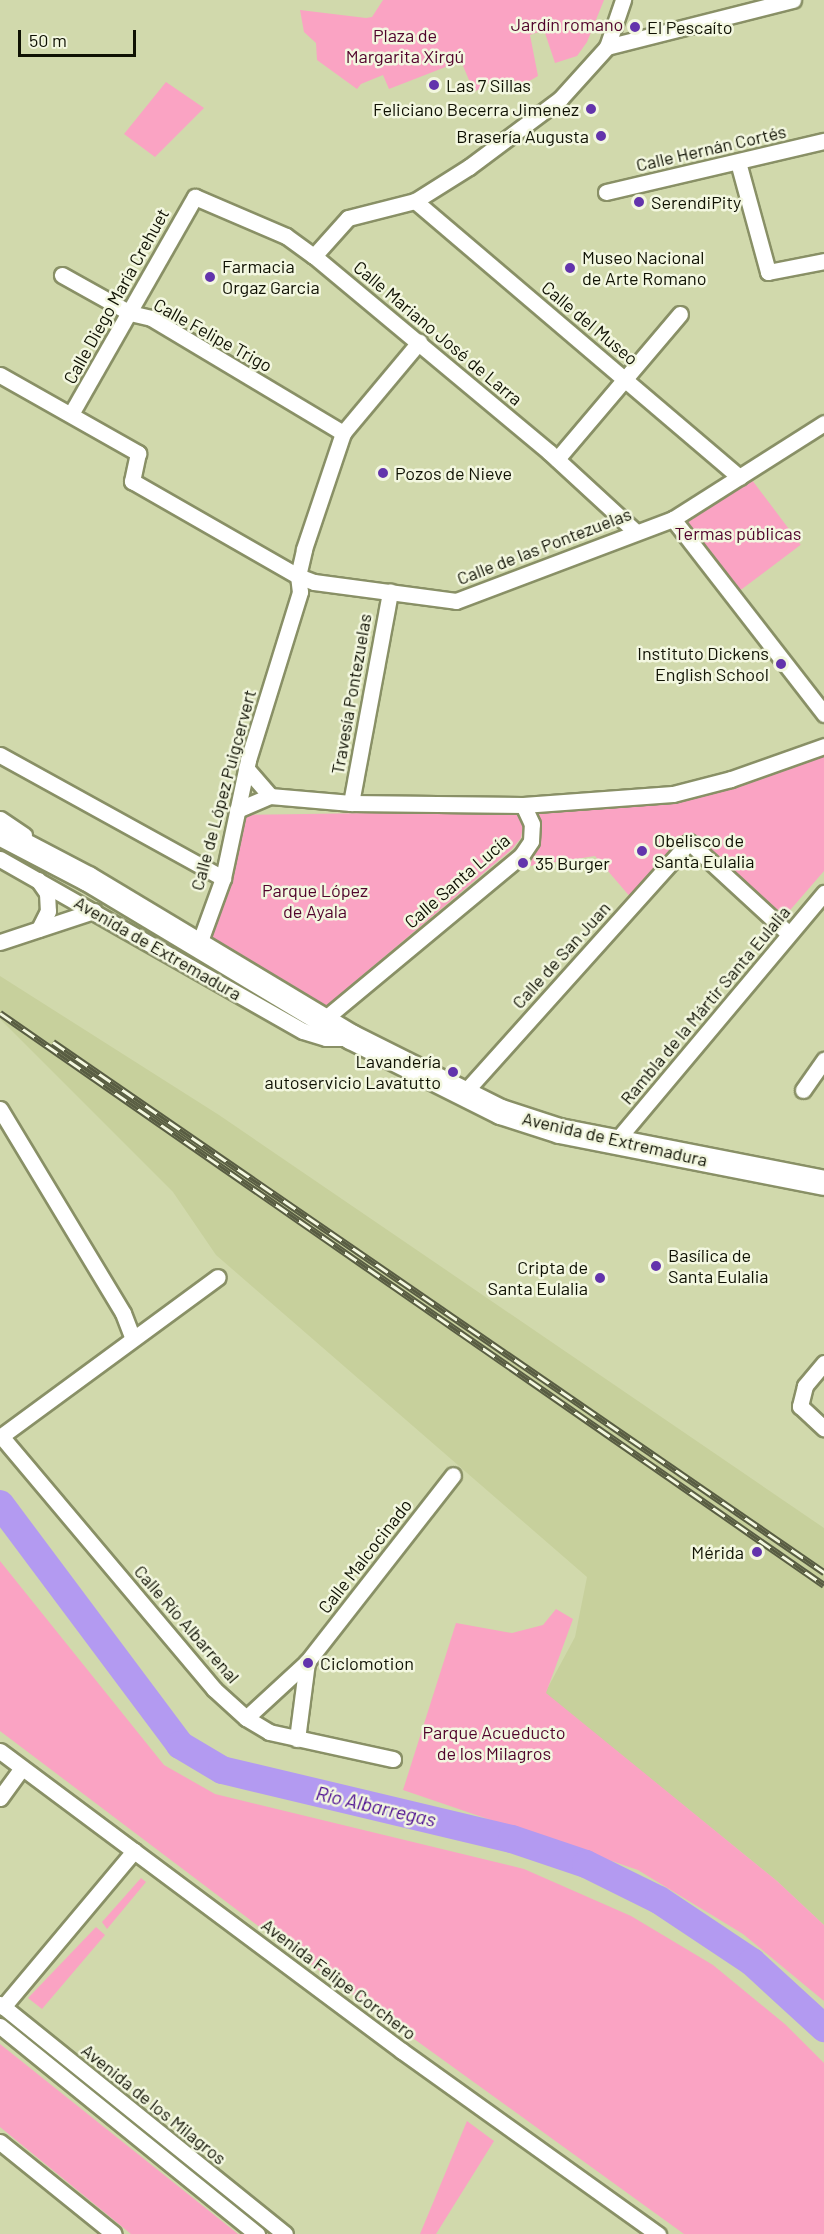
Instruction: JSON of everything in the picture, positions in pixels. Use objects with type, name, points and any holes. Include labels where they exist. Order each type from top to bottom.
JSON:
[{"type":"main road","name":"Avenida de Extremadura","points":[[0,833],[88,879],[199,944],[322,1021],[501,1112],[560,1131],[824,1183]]},
{"type":"street","points":[[314,256],[348,218],[415,201],[531,123],[560,99],[607,47],[623,0]]},
{"type":"street","points":[[607,47],[793,0]]},
{"type":"street","name":"Calle Hernán Cortés","points":[[606,192],[824,141]]},
{"type":"street","points":[[738,162],[768,272],[824,261]]},
{"type":"street","name":"Calle Mariano José de Larra","points":[[195,197],[286,236],[314,256],[557,459],[635,531]]},
{"type":"street","name":"Calle Diego María Crehuet","points":[[71,414],[195,197]]},
{"type":"street","name":"Calle del Museo","points":[[415,201],[739,477]]},
{"type":"street","name":"Calle Felipe Trigo","points":[[62,275],[130,313],[151,318],[343,433]]},
{"type":"street","points":[[557,459],[680,314]]},
{"type":"street","points":[[343,433],[419,342]]},
{"type":"street","points":[[0,375],[71,414]]},
{"type":"street","name":"Calle de las Pontezuelas","points":[[71,414],[138,453],[132,482],[298,576],[314,582],[456,601],[635,531],[673,519],[824,423]]},
{"type":"street","name":"Calle de López Puigcervert","points":[[199,944],[223,878],[246,768],[300,592],[298,576],[343,433]]},
{"type":"street","points":[[673,519],[824,714]]},
{"type":"street","name":"Travesía Pontezuelas","points":[[351,803],[390,592]]},
{"type":"street","points":[[523,805],[673,794],[731,779],[824,746]]},
{"type":"street","points":[[0,755],[223,878]]},
{"type":"street","points":[[246,768],[270,796]]},
{"type":"street","name":"Calle Santa Lucía","points":[[237,810],[270,796],[351,803],[523,805],[532,824],[531,841],[521,856],[322,1021]]},
{"type":"street","name":"Avenida de Extremadura","points":[[0,819],[88,879]]},
{"type":"street","name":"Rambla de la Mártir Santa Eulalia","points":[[689,842],[788,933]]},
{"type":"street","name":"Calle de San Juan","points":[[463,1094],[689,842]]},
{"type":"street","name":"Avenida de Extremadura","points":[[0,859],[34,876],[303,1031],[326,1038],[351,1037]]},
{"type":"street","points":[[34,876],[47,893],[48,911],[39,929]]},
{"type":"street","name":"Rambla de la Mártir Santa Eulalia","points":[[616,1141],[788,933],[824,893]]},
{"type":"street","points":[[0,942],[94,911]]},
{"type":"street","points":[[803,1090],[824,1060]]},
{"type":"street","points":[[0,1109],[123,1313],[132,1337]]},
{"type":"street","points":[[1,1436],[132,1337],[218,1277]]},
{"type":"street","points":[[824,1363],[805,1386],[800,1406],[824,1428]]},
{"type":"street","name":"Calle Río Albarrenal","points":[[1,1436],[214,1689],[246,1718],[269,1732],[393,1759]]},
{"type":"street","name":"Calle Malcocinado","points":[[246,1718],[307,1662],[453,1475]]},
{"type":"street","points":[[297,1739],[307,1662]]},
{"type":"street","name":"Avenida Felipe Corchero","points":[[0,1751],[658,2234]]},
{"type":"street","points":[[0,1798],[22,1768]]},
{"type":"street","points":[[2,2005],[135,1851]]},
{"type":"street","name":"Avenida de los Milagros","points":[[2,2005],[285,2234]]},
{"type":"street","name":"Avenida de los Milagros","points":[[0,2026],[257,2234]]},
{"type":"street","points":[[0,2142],[114,2234]]},
{"type":"shaded area","points":[[0,976],[219,1115],[824,1528],[824,1925],[777,1881],[545,1693],[575,1637],[587,1577],[216,1255],[173,1192],[0,1019]]},
{"type":"green space","name":"Plaza de Margarita Xirgú","points":[[383,0],[604,0],[587,42],[577,56],[555,63],[544,30],[530,35],[538,76],[519,87],[489,83],[474,92],[461,61],[389,89],[383,75],[361,84],[357,89],[317,60],[316,43],[304,32],[300,10],[366,18],[372,17]]},
{"type":"green space","points":[[166,82],[204,108],[155,157],[124,134]]},
{"type":"green space","name":"Termas públicas","points":[[746,472],[801,545],[731,597],[677,524]]},
{"type":"green space","points":[[824,755],[824,871],[785,916],[691,834],[632,899],[595,856],[530,866],[541,831],[535,809],[667,803]]},
{"type":"green space","name":"Parque López de Ayala","points":[[515,811],[523,826],[521,838],[511,850],[320,1011],[208,941],[230,880],[243,815]]},
{"type":"green space","points":[[0,1561],[164,1765],[215,1794],[524,1869],[631,1916],[713,1965],[786,2025],[824,2063],[824,2234],[684,2234],[273,1937],[0,1731]]},
{"type":"green space","name":"Parque Acueducto de los Milagros","points":[[556,1609],[573,1619],[546,1693],[777,1881],[824,1925],[824,2001],[743,1934],[638,1870],[403,1790],[456,1623],[512,1633],[543,1625]]},
{"type":"green space","points":[[141,1878],[146,1882],[107,1929],[102,1922]]},
{"type":"green space","points":[[96,1927],[105,1935],[42,2009],[28,1998]]},
{"type":"green space","points":[[0,2044],[238,2234],[131,2234],[0,2127]]},
{"type":"green space","points":[[467,2121],[494,2141],[436,2234],[420,2234]]},
{"type":"waterway","name":"Río Albarregas","points":[[0,1504],[180,1745],[222,1770],[512,1839],[586,1864],[659,1900],[752,1962],[824,2028]]},
{"type":"railway","points":[[0,1013],[824,1585]]},
{"type":"railway","points":[[53,1042],[824,1572]]},
{"type":"place","name":"El Pescaíto","points":[[635,27]]},
{"type":"place","name":"Las 7 Sillas","points":[[434,85]]},
{"type":"place","name":"Feliciano Becerra Jimenez","points":[[591,109]]},
{"type":"place","name":"Brasería Augusta","points":[[601,136]]},
{"type":"place","name":"SerendiPity","points":[[639,202]]},
{"type":"place","name":"Museo Nacional de Arte Romano","points":[[570,268]]},
{"type":"place","name":"Farmacia Orgaz Garcia","points":[[210,277]]},
{"type":"place","name":"Pozos de Nieve","points":[[383,473]]},
{"type":"place","name":"Instituto Dickens English School","points":[[781,664]]},
{"type":"place","name":"Obelisco de Santa Eulalia","points":[[642,851]]},
{"type":"place","name":"35 Burger","points":[[523,863]]},
{"type":"place","name":"Lavandería autoservicio Lavatutto","points":[[453,1072]]},
{"type":"place","name":"Basílica de Santa Eulalia","points":[[656,1266]]},
{"type":"place","name":"Cripta de Santa Eulalia","points":[[600,1278]]},
{"type":"place","name":"Mérida","points":[[757,1552]]},
{"type":"place","name":"Ciclomotion","points":[[308,1663]]},
{"type":"park label","name":"Jardín romano","points":[[567,24]]}]
